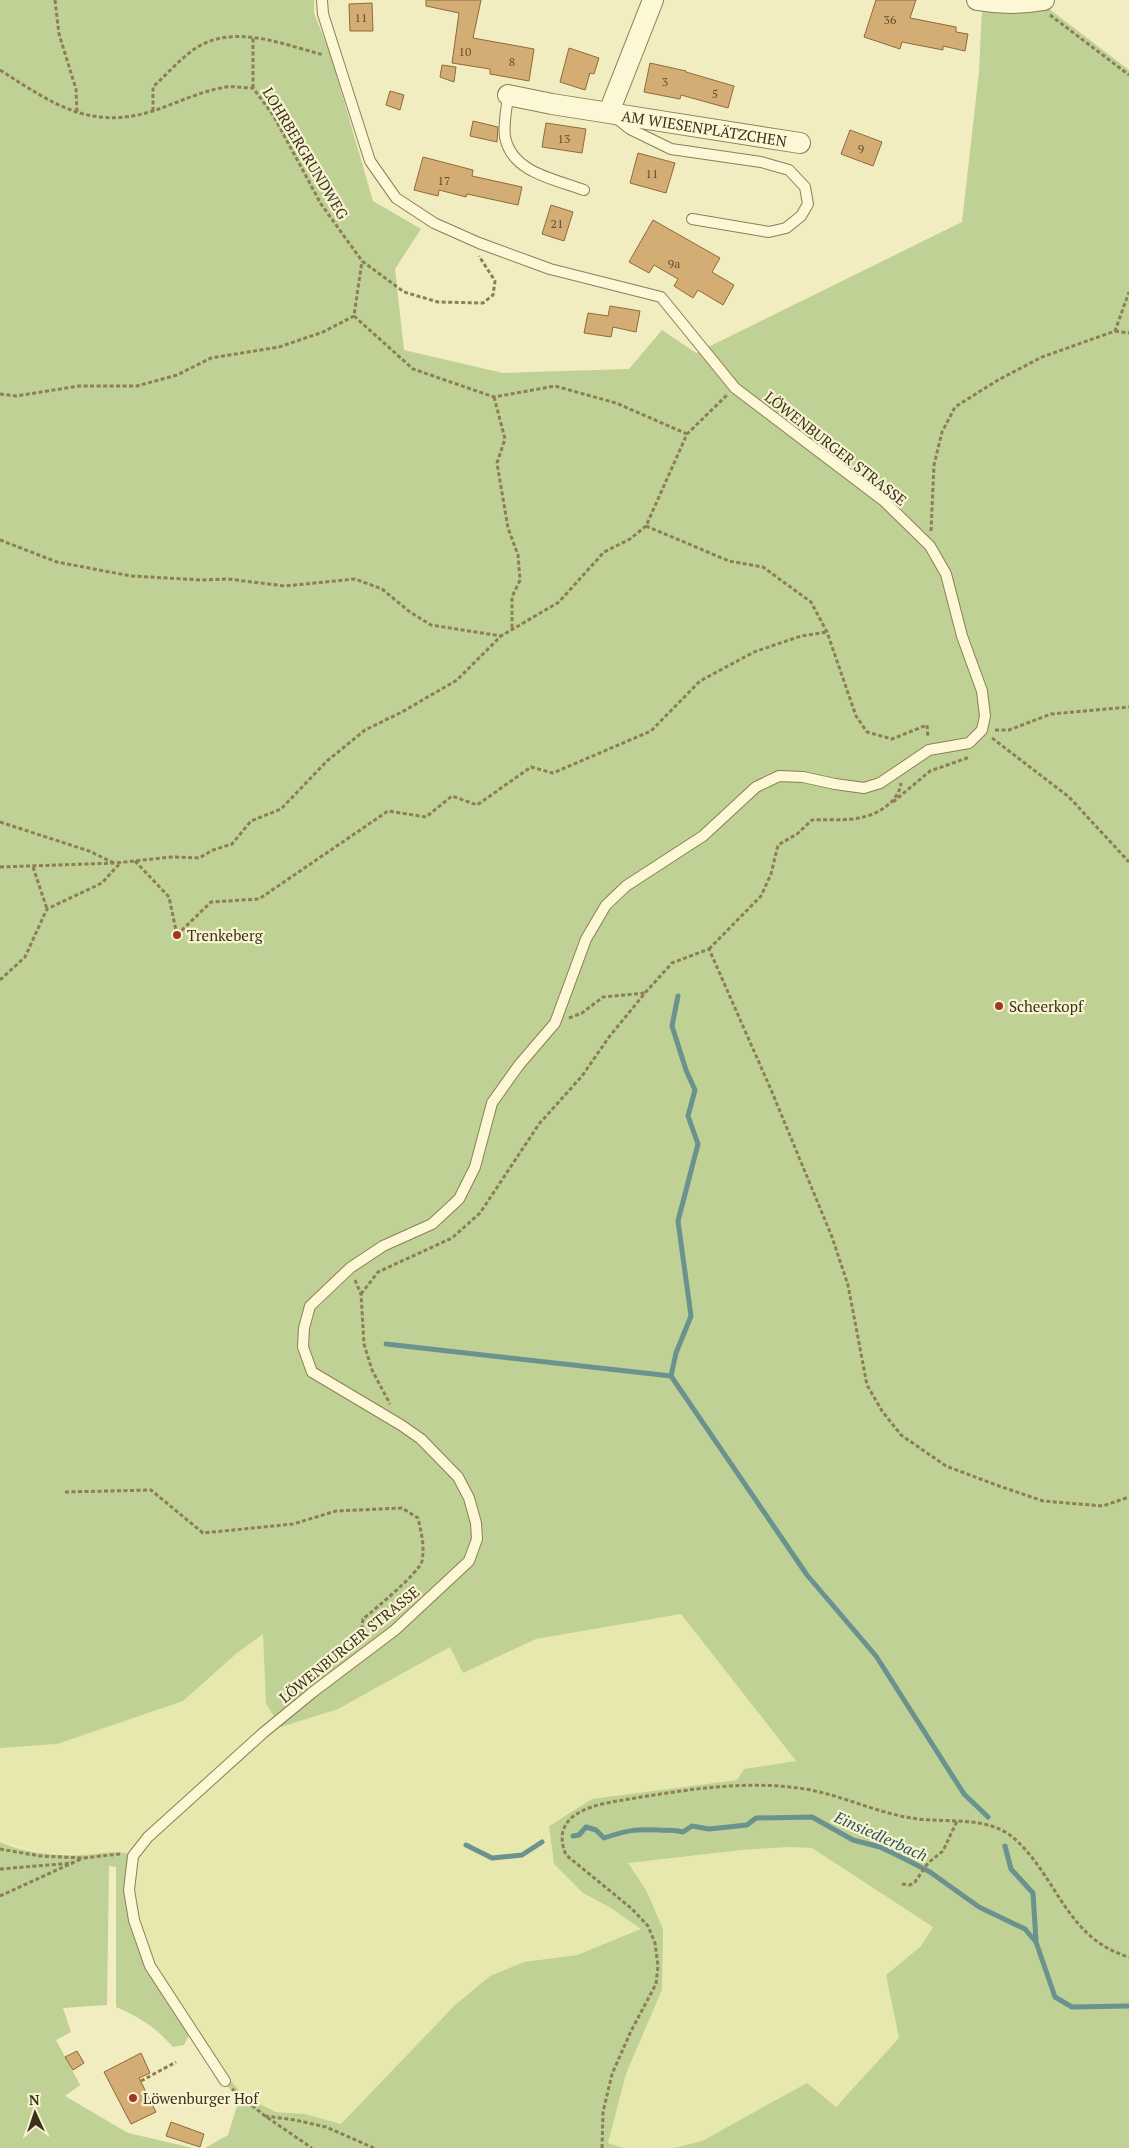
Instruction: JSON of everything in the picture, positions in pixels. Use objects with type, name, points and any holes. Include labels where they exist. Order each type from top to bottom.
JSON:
[{"type":"street","name":"AM WIESENPLÄTZCHEN","points":[[609,112],[653,0]]},
{"type":"street","points":[[977,0],[997,3],[1044,5]]},
{"type":"street","name":"AM WIESENPLÄTZCHEN","points":[[508,95],[552,104],[800,142]]},
{"type":"lane","name":"LÖWENBURGER STRASSE","points":[[322,0],[323,14],[336,58],[370,161],[396,198],[434,223],[479,243],[550,269],[661,297],[735,388],[884,501],[930,546],[946,574],[962,636],[982,691],[985,716],[982,730]]},
{"type":"lane","points":[[508,95],[505,136],[511,155],[528,170],[584,190]]},
{"type":"lane","points":[[609,112],[630,129],[671,149],[761,162],[789,170],[805,188],[808,204],[801,216],[786,228],[769,232],[692,219]]},
{"type":"lane","points":[[969,743],[982,730]]},
{"type":"lane","name":"LÖWENBURGER STRASSE","points":[[134,1856],[148,1837],[263,1733],[395,1630],[469,1561],[477,1539],[476,1523],[470,1498],[458,1477],[421,1439],[312,1372],[303,1347],[304,1328],[310,1306],[350,1268],[383,1246],[432,1224],[459,1200],[476,1167],[492,1103],[519,1065],[555,1023],[586,938],[606,905],[626,886],[703,836],[756,787],[779,776],[803,776],[835,784],[864,788],[880,783],[929,750],[969,743]]},
{"type":"lane","points":[[134,1856],[130,1890],[134,1920],[150,1966],[225,2081]]},
{"type":"path","points":[[55,0],[59,34],[76,89],[77,113]]},
{"type":"path","points":[[1044,5],[1129,75]]},
{"type":"path","points":[[153,111],[153,86],[197,47],[223,37],[253,37],[336,58]]},
{"type":"path","points":[[253,37],[253,88]]},
{"type":"path","name":"LOHRBERGRUNDWEG","points":[[0,70],[55,105],[90,117],[125,118],[153,111],[202,93],[228,87],[253,88],[272,115],[321,204],[362,261],[404,292],[438,302],[483,303],[493,296],[495,281],[481,260],[478,251],[479,243]]},
{"type":"path","points":[[354,316],[362,261]]},
{"type":"path","points":[[1115,331],[1129,292]]},
{"type":"path","points":[[0,394],[16,396],[79,386],[136,386],[177,375],[211,358],[279,348],[323,332],[354,316]]},
{"type":"path","points":[[354,316],[414,369],[494,397],[555,386],[616,403],[687,434]]},
{"type":"path","points":[[930,546],[934,465],[942,432],[955,407],[998,380],[1042,357],[1115,331],[1129,333]]},
{"type":"path","points":[[0,867],[115,863],[172,857],[199,858],[213,850],[232,844],[251,821],[281,809],[327,761],[365,730],[402,712],[457,680],[501,636],[559,602],[604,552],[630,539],[646,526],[687,434],[735,388]]},
{"type":"path","points":[[494,397],[505,439],[497,463],[508,528],[518,555],[520,580],[512,597],[512,629]]},
{"type":"path","points":[[646,526],[729,561],[763,567],[811,602],[827,632],[856,716],[867,732],[892,739],[927,725]]},
{"type":"path","points":[[0,540],[57,562],[131,576],[202,580],[228,579],[285,586],[355,578],[382,589],[410,612],[431,625],[501,636]]},
{"type":"path","points":[[135,860],[169,897],[177,935],[211,902],[259,898],[388,812],[426,817],[452,796],[477,806],[531,767],[553,773],[651,731],[700,681],[754,652],[801,636],[827,632]]},
{"type":"path","points":[[982,730],[1009,730],[1051,714],[1129,707]]},
{"type":"path","points":[[982,730],[1068,797],[1129,862]]},
{"type":"path","points":[[401,1425],[372,1370],[364,1344],[361,1294],[378,1272],[452,1238],[480,1213],[539,1124],[582,1076],[609,1037],[645,993],[672,963],[709,950],[761,896],[770,874],[778,845],[797,834],[812,820],[860,818],[891,804],[930,771],[970,758],[969,743]]},
{"type":"path","points":[[891,804],[901,788],[904,768]]},
{"type":"path","points":[[0,822],[89,851],[115,863]]},
{"type":"path","points":[[0,980],[25,957],[47,909],[102,883],[121,862]]},
{"type":"path","points":[[33,867],[47,909]]},
{"type":"path","points":[[709,950],[772,1092],[832,1237],[848,1285],[867,1385],[882,1412],[901,1435],[946,1466],[999,1486],[1043,1501],[1103,1506],[1129,1497]]},
{"type":"path","points":[[555,1023],[582,1013],[603,997],[645,993]]},
{"type":"path","points":[[65,1492],[151,1490],[203,1533],[293,1524],[336,1511],[402,1508],[418,1518],[423,1542],[421,1563],[394,1593],[363,1619],[361,1635],[369,1649]]},
{"type":"path","points":[[602,2148],[603,2112],[612,2074],[631,2031],[656,1984],[658,1966],[655,1943],[648,1926],[631,1908],[566,1855],[561,1843],[562,1832],[569,1819],[588,1808],[611,1802],[688,1790],[737,1786],[807,1790],[880,1812],[912,1818],[987,1824],[1002,1829],[1009,1834],[1035,1860],[1064,1906],[1094,1940],[1129,1956]]},
{"type":"path","points":[[902,1884],[910,1885],[915,1882],[928,1863],[943,1851],[958,1821]]},
{"type":"path","points":[[0,1849],[40,1856],[83,1858],[113,1854],[134,1856]]},
{"type":"path","points":[[0,1896],[83,1858]]},
{"type":"path","points":[[0,1869],[76,1862]]},
{"type":"path","points":[[141,2081],[176,2062]]},
{"type":"path","points":[[225,2081],[241,2097],[265,2116],[312,2148]]},
{"type":"path","points":[[265,2116],[326,2127],[374,2148]]},
{"type":"green space","points":[[0,0],[314,0],[314,13],[330,53],[373,201],[421,229],[395,269],[404,350],[503,373],[629,369],[662,330],[696,353],[962,222],[979,72],[982,9],[1048,8],[1129,70],[1129,2148],[674,2148],[702,2141],[807,2083],[836,2107],[899,2038],[886,1975],[921,1946],[933,1927],[812,1848],[788,1847],[742,1850],[628,1863],[646,1890],[663,1929],[662,1990],[626,2074],[608,2143],[624,2148],[205,2148],[228,2135],[239,2099],[221,2079],[189,2035],[184,2045],[173,2047],[147,2023],[116,2007],[116,1867],[109,1866],[107,2005],[63,2008],[71,2032],[56,2040],[80,2085],[65,2096],[128,2133],[193,2148],[0,2148],[0,1842],[19,1849],[51,1854],[82,1855],[123,1852],[136,1857],[132,1889],[136,1919],[153,1964],[224,2073],[244,2096],[276,2112],[305,2114],[341,2124],[455,2005],[490,1976],[524,1962],[577,1955],[641,1929],[611,1908],[583,1893],[554,1864],[549,1826],[592,1799],[737,1780],[744,1769],[796,1761],[681,1614],[536,1639],[463,1673],[450,1647],[338,1709],[281,1727],[266,1704],[263,1634],[237,1653],[183,1701],[57,1744],[0,1748]]},
{"type":"green space","points":[[681,1614],[796,1761],[744,1769],[737,1780],[592,1799],[549,1825],[554,1864],[583,1893],[611,1908],[642,1929],[577,1955],[524,1962],[490,1976],[455,2005],[341,2124],[305,2114],[276,2112],[244,2096],[224,2073],[153,1964],[136,1919],[128,1852],[82,1855],[43,1853],[0,1842],[0,1748],[57,1744],[237,1653],[263,1634],[266,1704],[338,1709],[450,1647],[463,1672],[536,1639]]},
{"type":"green space","points":[[788,1847],[812,1848],[933,1927],[921,1946],[886,1975],[899,2038],[836,2107],[807,2084],[702,2141],[674,2148],[624,2148],[608,2143],[626,2074],[662,1990],[646,1890],[627,1863],[742,1850]]},
{"type":"building","points":[[426,0],[481,0],[473,38],[534,49],[529,81],[490,74],[490,69],[452,63],[459,13],[426,6]]},
{"type":"building","points":[[876,0],[916,0],[910,18],[956,27],[956,32],[968,34],[965,51],[943,46],[943,50],[902,42],[900,49],[864,37]]},
{"type":"building","points":[[372,3],[373,31],[350,31],[349,4]]},
{"type":"building","points":[[569,48],[599,58],[594,74],[590,73],[585,90],[560,82]]},
{"type":"building","points":[[650,63],[686,71],[734,86],[728,108],[681,95],[680,99],[644,92]]},
{"type":"building","points":[[442,65],[456,67],[454,82],[440,77]]},
{"type":"building","points":[[390,91],[404,95],[400,110],[386,105]]},
{"type":"building","points":[[473,121],[498,127],[497,142],[470,136]]},
{"type":"building","points":[[546,123],[586,129],[582,153],[542,147]]},
{"type":"building","points":[[850,130],[882,142],[873,166],[841,154]]},
{"type":"building","points":[[638,153],[675,163],[666,193],[630,183]]},
{"type":"building","points":[[423,157],[473,170],[472,176],[522,187],[518,205],[467,194],[466,197],[439,190],[438,196],[414,190]]},
{"type":"building","points":[[551,205],[573,212],[564,241],[542,234]]},
{"type":"building","points":[[653,220],[720,258],[712,272],[734,285],[723,305],[698,290],[693,298],[674,286],[678,279],[654,265],[649,273],[629,262]]},
{"type":"building","points":[[610,306],[640,311],[636,332],[613,327],[611,337],[584,333],[588,313],[608,316]]},
{"type":"building","points":[[77,2051],[84,2063],[73,2070],[65,2057]]},
{"type":"building","name":"Löwenburger Hof","points":[[141,2053],[150,2073],[139,2078],[156,2112],[131,2124],[104,2072]]},
{"type":"building","points":[[171,2122],[204,2134],[200,2147],[166,2136]]},
{"type":"waterway","points":[[671,1376],[676,1353],[691,1316],[678,1221],[698,1144],[688,1116],[695,1090],[686,1070],[672,1026],[678,996]]},
{"type":"waterway","points":[[386,1344],[671,1376],[807,1575],[876,1656],[964,1794],[988,1817]]},
{"type":"waterway","name":"Einsiedlerbach","points":[[573,1836],[579,1835],[586,1827],[596,1830],[604,1838],[637,1830],[674,1830],[683,1832],[692,1826],[709,1829],[747,1825],[756,1818],[812,1817],[853,1840],[880,1847],[930,1872],[979,1907],[1025,1929],[1036,1942],[1055,1997],[1072,2007],[1129,2006]]},
{"type":"waterway","name":"Einsiedlerbach","points":[[466,1845],[492,1858],[522,1855],[542,1842]]},
{"type":"waterway","points":[[1005,1846],[1011,1869],[1033,1893],[1036,1941]]},
{"type":"place","name":"Trenkeberg","points":[[177,935]]},
{"type":"place","name":"Scheerkopf","points":[[999,1006]]},
{"type":"place","name":"Löwenburger Hof","points":[[133,2098]]}]
